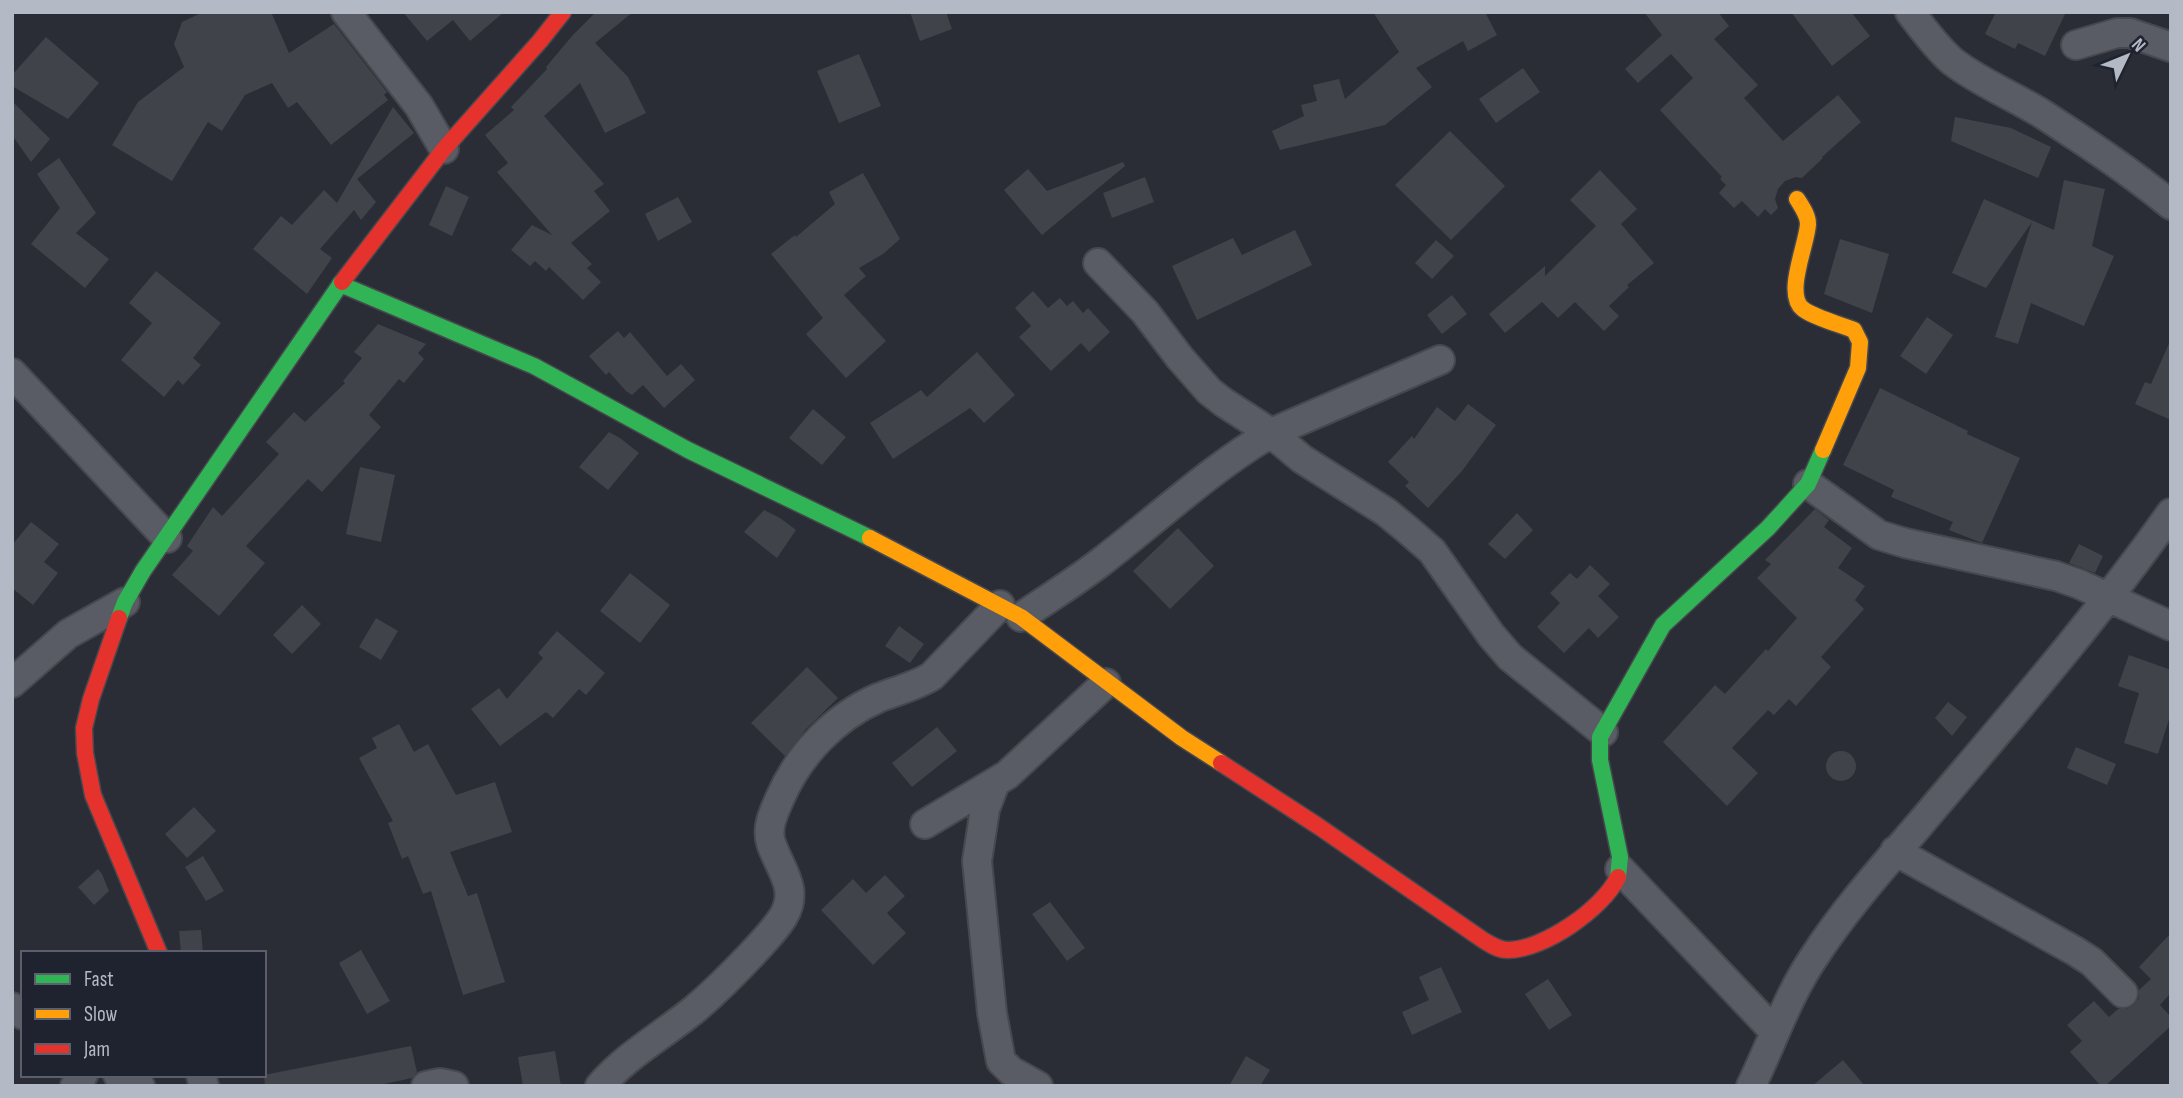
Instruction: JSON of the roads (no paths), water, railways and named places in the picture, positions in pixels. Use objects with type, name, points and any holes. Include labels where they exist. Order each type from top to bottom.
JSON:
[{"type":"street","points":[[346,12],[419,106],[444,149]]},
{"type":"street","points":[[158,951],[93,795],[85,753],[84,728],[91,699],[125,602],[143,570],[340,284],[444,149],[563,12]]},
{"type":"street","points":[[1910,12],[1931,40],[1952,61],[2042,114],[2171,205]]},
{"type":"street","points":[[2076,45],[2117,33],[2130,33],[2171,47]]},
{"type":"street","points":[[340,284],[534,366],[688,450],[842,523],[1011,611],[1182,738],[1318,826],[1494,947],[1506,950],[1540,944],[1605,896],[1614,884],[1620,869],[1617,840],[1600,760],[1599,744],[1603,732],[1662,625],[1768,527],[1808,484],[1858,368],[1860,342],[1854,330],[1804,310],[1796,302],[1799,265],[1808,223],[1797,200]]},
{"type":"street","points":[[1098,263],[1145,312],[1209,391],[1271,433],[1302,459],[1386,512],[1432,551],[1491,635],[1510,657],[1603,732]]},
{"type":"street","points":[[600,1086],[615,1068],[693,1011],[723,985],[775,929],[785,914],[790,887],[771,844],[769,830],[788,779],[817,741],[842,718],[876,699],[923,682],[1011,611],[1098,565],[1214,472],[1271,433],[1440,360]]},
{"type":"street","points":[[12,373],[167,538]]},
{"type":"street","points":[[1808,484],[1879,535],[2056,576],[2171,626]]},
{"type":"street","points":[[1751,1086],[1774,1031],[1813,958],[1895,851],[2109,597],[2171,513]]},
{"type":"street","points":[[12,683],[68,634],[125,602]]},
{"type":"street","points":[[925,824],[995,783],[1020,764],[1106,683]]},
{"type":"street","points":[[995,783],[985,809],[977,861],[992,1013],[1001,1061],[1011,1071],[1038,1086]]},
{"type":"street","points":[[1895,851],[2075,951],[2092,962],[2123,993]]},
{"type":"street","points":[[1620,869],[1774,1031]]},
{"type":"street","points":[[122,1077],[140,1086]]},
{"type":"street","points":[[426,1086],[440,1083],[454,1086]]}]
